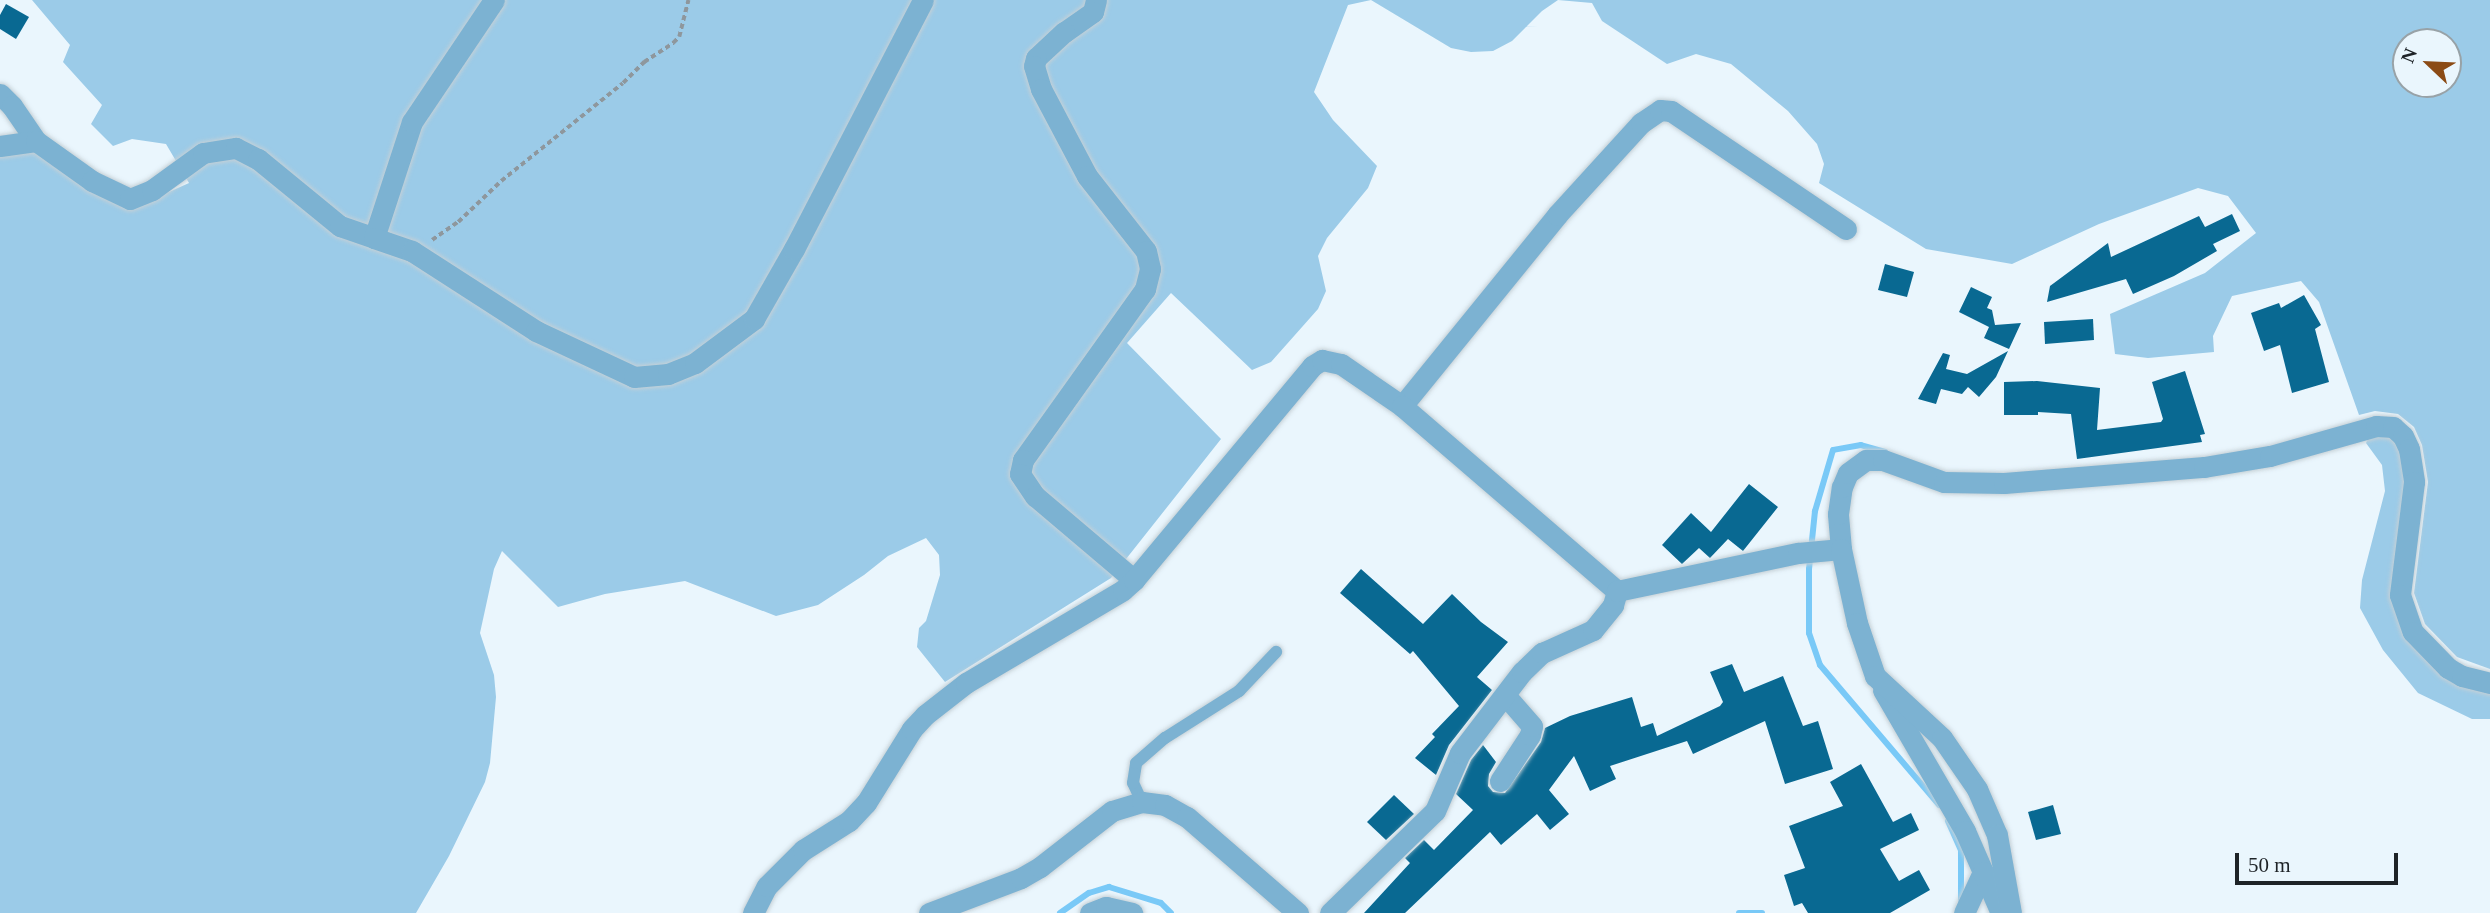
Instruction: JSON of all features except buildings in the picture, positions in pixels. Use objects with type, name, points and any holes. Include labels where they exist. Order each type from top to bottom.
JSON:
[{"type":"street","points":[[374,239],[412,122],[494,0]]},
{"type":"street","points":[[0,94],[12,106],[36,141],[92,181],[130,199],[152,190],[203,153],[236,148],[258,159],[340,226],[412,251],[536,331],[634,377],[668,374],[695,363],[754,319],[794,249],[923,0]]},
{"type":"street","points":[[1096,0],[1093,12],[1054,40],[1036,58],[1034,66],[1041,89],[1087,176],[1146,251],[1150,269],[1145,289],[1023,460],[1020,474],[1035,496],[1134,580]]},
{"type":"street","points":[[1402,406],[1557,215],[1641,123],[1660,110],[1671,111],[1846,229]]},
{"type":"street","points":[[0,146],[36,141]]},
{"type":"street","points":[[753,913],[767,887],[803,850],[849,821],[866,803],[912,729],[925,715],[966,683],[1123,590],[1134,580],[1312,366],[1322,360],[1341,364],[1402,406],[1617,591]]},
{"type":"street","points":[[2001,913],[1965,831],[1875,676],[1857,623],[1840,549],[1838,514],[1842,487],[1848,473],[1866,460],[1883,460],[1944,482],[2004,483],[2204,467],[2270,456],[2376,426],[2393,427],[2403,436],[2409,449],[2414,482],[2400,595],[2413,632],[2448,668],[2462,676],[2490,683]]},
{"type":"street","points":[[1617,591],[1798,553],[1840,549]]},
{"type":"street","points":[[1330,913],[1434,811],[1460,753],[1542,653],[1593,630],[1613,605],[1617,591]]},
{"type":"street","points":[[1875,676],[1942,738],[1977,789],[1997,835],[2011,913]]},
{"type":"street","points":[[1500,781],[1530,735],[1532,726],[1505,695]]},
{"type":"street","points":[[929,913],[1020,878],[1040,867],[1112,811],[1142,802],[1165,805],[1187,817],[1298,913]]},
{"type":"street","points":[[1964,913],[1983,872]]},
{"type":"street","points":[[1090,913],[1106,907],[1132,913]]},
{"type":"lane","points":[[1142,802],[1133,783],[1136,763],[1165,738],[1239,691],[1276,652]]},
{"type":"path","points":[[412,251],[458,222],[501,181],[624,83],[644,62],[673,43],[678,37],[688,0]]},
{"type":"shaded area","points":[[32,0],[1371,0],[1348,5],[1314,92],[1333,120],[1377,166],[1368,188],[1327,238],[1318,256],[1326,291],[1318,309],[1271,362],[1252,370],[1171,293],[1127,343],[1221,439],[1111,578],[945,682],[917,647],[919,628],[926,621],[940,575],[939,555],[926,538],[888,556],[818,605],[776,616],[685,581],[605,594],[558,607],[502,551],[494,569],[480,633],[494,675],[496,697],[490,763],[485,782],[449,856],[416,913],[0,913],[0,156],[33,151],[87,190],[131,209],[189,183],[166,144],[132,139],[113,146],[91,124],[102,105],[63,62],[70,45]]},
{"type":"shaded area","points":[[1371,0],[1558,0],[1542,11],[1512,41],[1493,51],[1471,52],[1451,48]]},
{"type":"shaded area","points":[[1558,0],[2490,0],[2490,669],[2457,657],[2425,624],[2414,593],[2428,482],[2422,445],[2414,427],[2398,414],[2375,411],[2359,415],[2319,302],[2301,281],[2232,296],[2213,336],[2214,352],[2148,358],[2115,354],[2110,314],[2205,273],[2256,233],[2228,196],[2198,188],[2099,224],[2012,264],[1926,249],[1819,183],[1824,164],[1817,144],[1788,111],[1731,64],[1696,54],[1667,64],[1602,21],[1592,3]]},
{"type":"shaded area","points":[[2391,431],[2406,450],[2410,633],[2490,687],[2490,719],[2472,719],[2418,693],[2383,650],[2360,608],[2362,580],[2385,491],[2382,465],[2366,443],[2369,436]]},
{"type":"waterway","points":[[1885,452],[1861,445],[1833,450],[1815,511],[1809,569],[1809,633],[1820,665],[1939,805]]},
{"type":"waterway","points":[[1948,821],[1961,850],[1961,902]]},
{"type":"waterway","points":[[1060,913],[1089,893],[1109,887],[1161,903],[1171,913]]},
{"type":"waterway","points":[[1739,913],[1762,913]]}]
